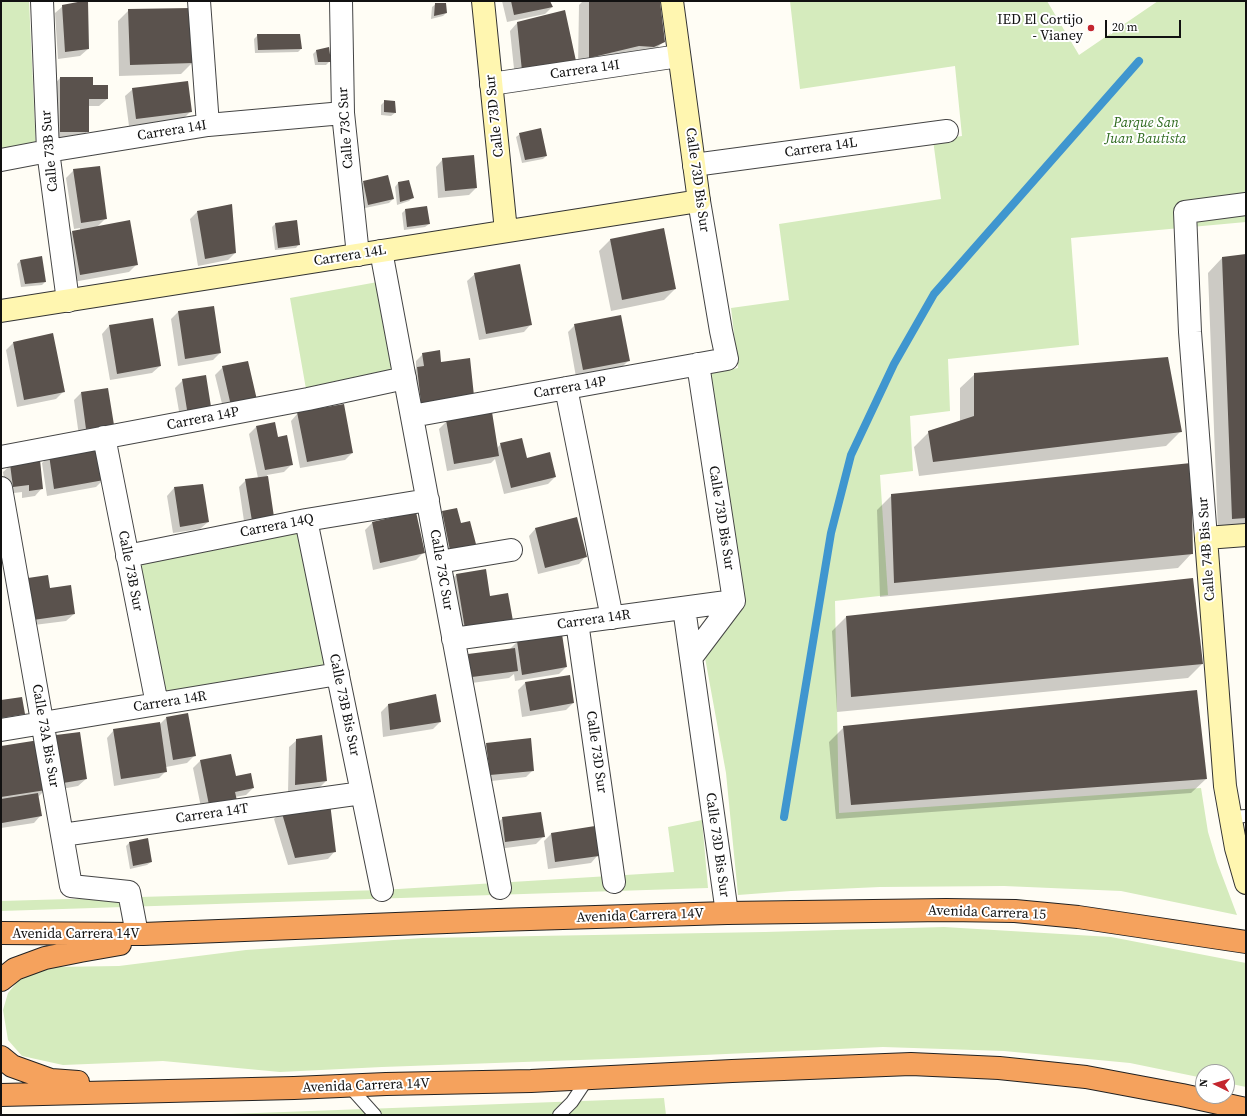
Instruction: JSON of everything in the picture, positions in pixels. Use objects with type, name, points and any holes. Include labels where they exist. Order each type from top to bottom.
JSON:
[{"type":"highway","name":"Avenida Carrera 15","points":[[727,913],[946,910],[1015,911],[1078,917],[1246,942]]},
{"type":"highway","name":"Avenida Carrera 14V","points":[[1,933],[137,934],[727,913]]},
{"type":"highway","points":[[1,980],[15,969],[45,958],[194,932]]},
{"type":"highway","points":[[1,1057],[12,1066],[52,1080],[176,1091]]},
{"type":"highway","name":"Avenida Carrera 14V","points":[[1,1095],[531,1081],[911,1064],[999,1068],[1086,1078],[1182,1095],[1246,1109]]},
{"type":"street","name":"Calle 73B Sur","points":[[42,1],[48,151],[68,300]]},
{"type":"street","points":[[199,1],[208,125]]},
{"type":"street","name":"Calle 73C Sur","points":[[341,1],[344,113],[358,255]]},
{"type":"street","name":"Calle 73D Sur","points":[[483,1],[506,231]]},
{"type":"street","name":"Calle 73D Bis Sur","points":[[672,1],[699,201],[727,359]]},
{"type":"street","name":"Carrera 14I","points":[[491,84],[679,56]]},
{"type":"street","name":"Carrera 14I","points":[[1,160],[208,125],[344,113]]},
{"type":"street","name":"Carrera 14L","points":[[694,165],[947,131]]},
{"type":"street","name":"Carrera 14L","points":[[1,311],[699,201]]},
{"type":"street","name":"Calle 74B Bis Sur","points":[[1246,204],[1185,212],[1190,332],[1225,786],[1238,817],[1236,848],[1246,883]]},
{"type":"street","name":"Calle 73C Sur","points":[[381,251],[500,888]]},
{"type":"street","name":"Carrera 14P","points":[[412,416],[727,359]]},
{"type":"street","name":"Calle 73D Bis Sur","points":[[698,364],[734,601]]},
{"type":"street","name":"Carrera 14P","points":[[1,457],[308,399],[405,378]]},
{"type":"street","points":[[566,388],[612,618]]},
{"type":"street","name":"Calle 73B Sur","points":[[104,437],[157,704]]},
{"type":"street","name":"Calle 73A Bis Sur","points":[[1,488],[71,886],[129,892],[137,934]]},
{"type":"street","name":"Carrera 14Q","points":[[127,556],[306,520],[428,500]]},
{"type":"street","name":"Calle 73B Bis Sur","points":[[306,520],[382,890]]},
{"type":"street","points":[[1206,538],[1246,535]]},
{"type":"street","points":[[439,562],[511,550]]},
{"type":"street","points":[[691,658],[734,601]]},
{"type":"street","name":"Carrera 14R","points":[[453,639],[734,601]]},
{"type":"street","name":"Calle 73D Bis Sur","points":[[684,608],[727,913]]},
{"type":"street","name":"Calle 73D Sur","points":[[577,622],[614,882]]},
{"type":"street","name":"Carrera 14R","points":[[1,730],[338,674]]},
{"type":"street","name":"Carrera 14T","points":[[62,835],[362,793]]},
{"type":"lane","points":[[559,1115],[572,1102],[588,1078]]},
{"type":"lane","points":[[348,1086],[375,1115]]},
{"type":"green space","points":[[1,1],[29,1],[36,148],[1,154]]},
{"type":"green space","name":"Parque San Juan Bautista","points":[[790,1],[1047,1],[1079,55],[1158,1],[1246,1],[1246,222],[1071,238],[1079,345],[948,359],[950,411],[910,416],[913,471],[880,475],[888,595],[835,601],[839,813],[1201,788],[1208,832],[1217,862],[1237,915],[1121,891],[1004,886],[880,887],[738,895],[726,773],[704,652],[740,596],[706,374],[738,368],[731,308],[789,300],[779,224],[941,199],[933,140],[962,136],[955,66],[800,89]]},
{"type":"green space","points":[[383,281],[398,372],[306,389],[290,298]]},
{"type":"green space","points":[[300,532],[326,665],[165,698],[139,565]]},
{"type":"green space","points":[[702,820],[708,888],[1,911],[1,901],[382,890],[674,872],[668,827]]},
{"type":"green space","points":[[944,927],[1111,937],[1246,963],[1246,1087],[1235,1085],[1235,1064],[1195,1064],[1195,1076],[1130,1063],[1004,1051],[883,1047],[280,1072],[163,1061],[63,1065],[22,1056],[8,1040],[3,1010],[8,993],[24,974],[52,967],[119,966],[246,950],[423,938],[765,932]]},
{"type":"green space","points":[[664,1098],[666,1115],[202,1115]]},
{"type":"building","points":[[88,1],[89,49],[65,52],[62,5]]},
{"type":"building","points":[[511,1],[550,1],[553,7],[514,15]]},
{"type":"building","points":[[589,1],[660,1],[665,42],[654,47],[639,46],[589,58]]},
{"type":"building","points":[[435,3],[446,3],[447,13],[434,16]]},
{"type":"building","points":[[191,8],[193,63],[130,65],[128,9]]},
{"type":"building","points":[[565,10],[576,61],[522,71],[517,22]]},
{"type":"building","points":[[257,34],[300,34],[302,49],[258,50]]},
{"type":"building","points":[[329,47],[331,62],[318,62],[316,50]]},
{"type":"building","points":[[60,77],[93,77],[93,85],[108,85],[108,99],[89,99],[89,132],[60,132]]},
{"type":"building","points":[[188,81],[192,112],[136,119],[132,88]]},
{"type":"building","points":[[384,100],[395,101],[396,113],[384,112]]},
{"type":"building","points":[[541,128],[547,156],[525,160],[519,133]]},
{"type":"building","points":[[474,155],[477,188],[445,191],[442,158]]},
{"type":"building","points":[[100,166],[107,219],[81,223],[73,169]]},
{"type":"building","points":[[388,175],[394,199],[368,205],[363,181]]},
{"type":"building","points":[[409,180],[414,198],[400,202],[398,182]]},
{"type":"building","points":[[232,204],[236,253],[205,259],[197,211]]},
{"type":"building","points":[[427,206],[430,224],[407,227],[405,209]]},
{"type":"building","points":[[130,220],[138,265],[80,275],[72,231]]},
{"type":"building","points":[[297,220],[300,245],[278,248],[275,223]]},
{"type":"building","points":[[664,228],[676,289],[622,300],[610,239]]},
{"type":"building","points":[[1246,254],[1246,518],[1232,519],[1222,257]]},
{"type":"building","points":[[42,256],[46,282],[25,284],[20,260]]},
{"type":"building","points":[[520,264],[532,325],[486,334],[474,273]]},
{"type":"building","points":[[214,306],[221,353],[185,359],[178,311]]},
{"type":"building","points":[[621,315],[630,361],[583,370],[574,324]]},
{"type":"building","points":[[153,318],[161,366],[117,374],[109,325]]},
{"type":"building","points":[[53,333],[65,392],[24,400],[13,342]]},
{"type":"building","points":[[440,350],[441,362],[470,358],[474,396],[421,403],[417,367],[424,366],[422,353]]},
{"type":"building","points":[[1168,357],[1182,432],[933,462],[928,431],[974,416],[974,373]]},
{"type":"building","points":[[248,361],[257,400],[231,406],[222,366]]},
{"type":"building","points":[[206,375],[212,413],[188,416],[182,379]]},
{"type":"building","points":[[108,388],[114,425],[86,429],[81,392]]},
{"type":"building","points":[[344,404],[353,453],[307,462],[297,412]]},
{"type":"building","points":[[492,412],[499,456],[454,464],[446,420]]},
{"type":"building","points":[[275,422],[278,437],[287,435],[293,465],[265,470],[256,426]]},
{"type":"building","points":[[522,438],[527,458],[550,452],[556,477],[511,488],[500,443]]},
{"type":"building","points":[[98,446],[104,480],[54,489],[49,455]]},
{"type":"building","points":[[40,460],[43,489],[29,491],[29,485],[13,487],[10,464]]},
{"type":"building","points":[[1191,463],[1193,554],[894,583],[891,494]]},
{"type":"building","points":[[268,476],[274,517],[252,521],[245,479]]},
{"type":"building","points":[[203,484],[209,522],[180,527],[174,487]]},
{"type":"building","points":[[457,508],[461,523],[470,521],[477,548],[451,555],[442,511]]},
{"type":"building","points":[[416,512],[425,553],[380,563],[372,522]]},
{"type":"building","points":[[577,517],[587,557],[545,568],[535,528]]},
{"type":"building","points":[[486,569],[490,596],[508,593],[513,621],[465,629],[456,574]]},
{"type":"building","points":[[48,575],[50,588],[71,585],[75,614],[33,620],[28,578]]},
{"type":"building","points":[[1193,578],[1203,664],[851,697],[846,616]]},
{"type":"building","points":[[562,634],[567,667],[522,675],[517,641]]},
{"type":"building","points":[[515,648],[518,671],[472,677],[468,654]]},
{"type":"building","points":[[570,675],[574,703],[530,711],[525,682]]},
{"type":"building","points":[[1197,690],[1207,779],[851,805],[843,726]]},
{"type":"building","points":[[436,694],[441,722],[390,730],[388,704]]},
{"type":"building","points":[[22,697],[25,714],[1,718],[1,700]]},
{"type":"building","points":[[188,713],[196,756],[173,760],[166,717]]},
{"type":"building","points":[[160,722],[167,772],[121,779],[113,729]]},
{"type":"building","points":[[80,732],[87,779],[63,783],[56,735]]},
{"type":"building","points":[[322,735],[327,781],[295,785],[296,739]]},
{"type":"building","points":[[531,738],[534,771],[490,775],[486,743]]},
{"type":"building","points":[[39,740],[46,790],[1,797],[1,746]]},
{"type":"building","points":[[231,754],[236,776],[251,773],[254,788],[235,792],[238,805],[210,810],[200,760]]},
{"type":"building","points":[[38,793],[42,816],[2,823],[1,799]]},
{"type":"building","points":[[330,803],[336,852],[295,858],[281,810]]},
{"type":"building","points":[[541,812],[545,837],[505,842],[502,817]]},
{"type":"building","points":[[595,826],[599,856],[555,862],[551,833]]},
{"type":"building","points":[[148,838],[152,862],[133,866],[129,842]]},
{"type":"waterway","points":[[784,817],[831,533],[851,455],[894,364],[934,294],[1139,61]]},
{"type":"place","name":"IED El Cortijo - Vianey","points":[[1091,28]]}]
